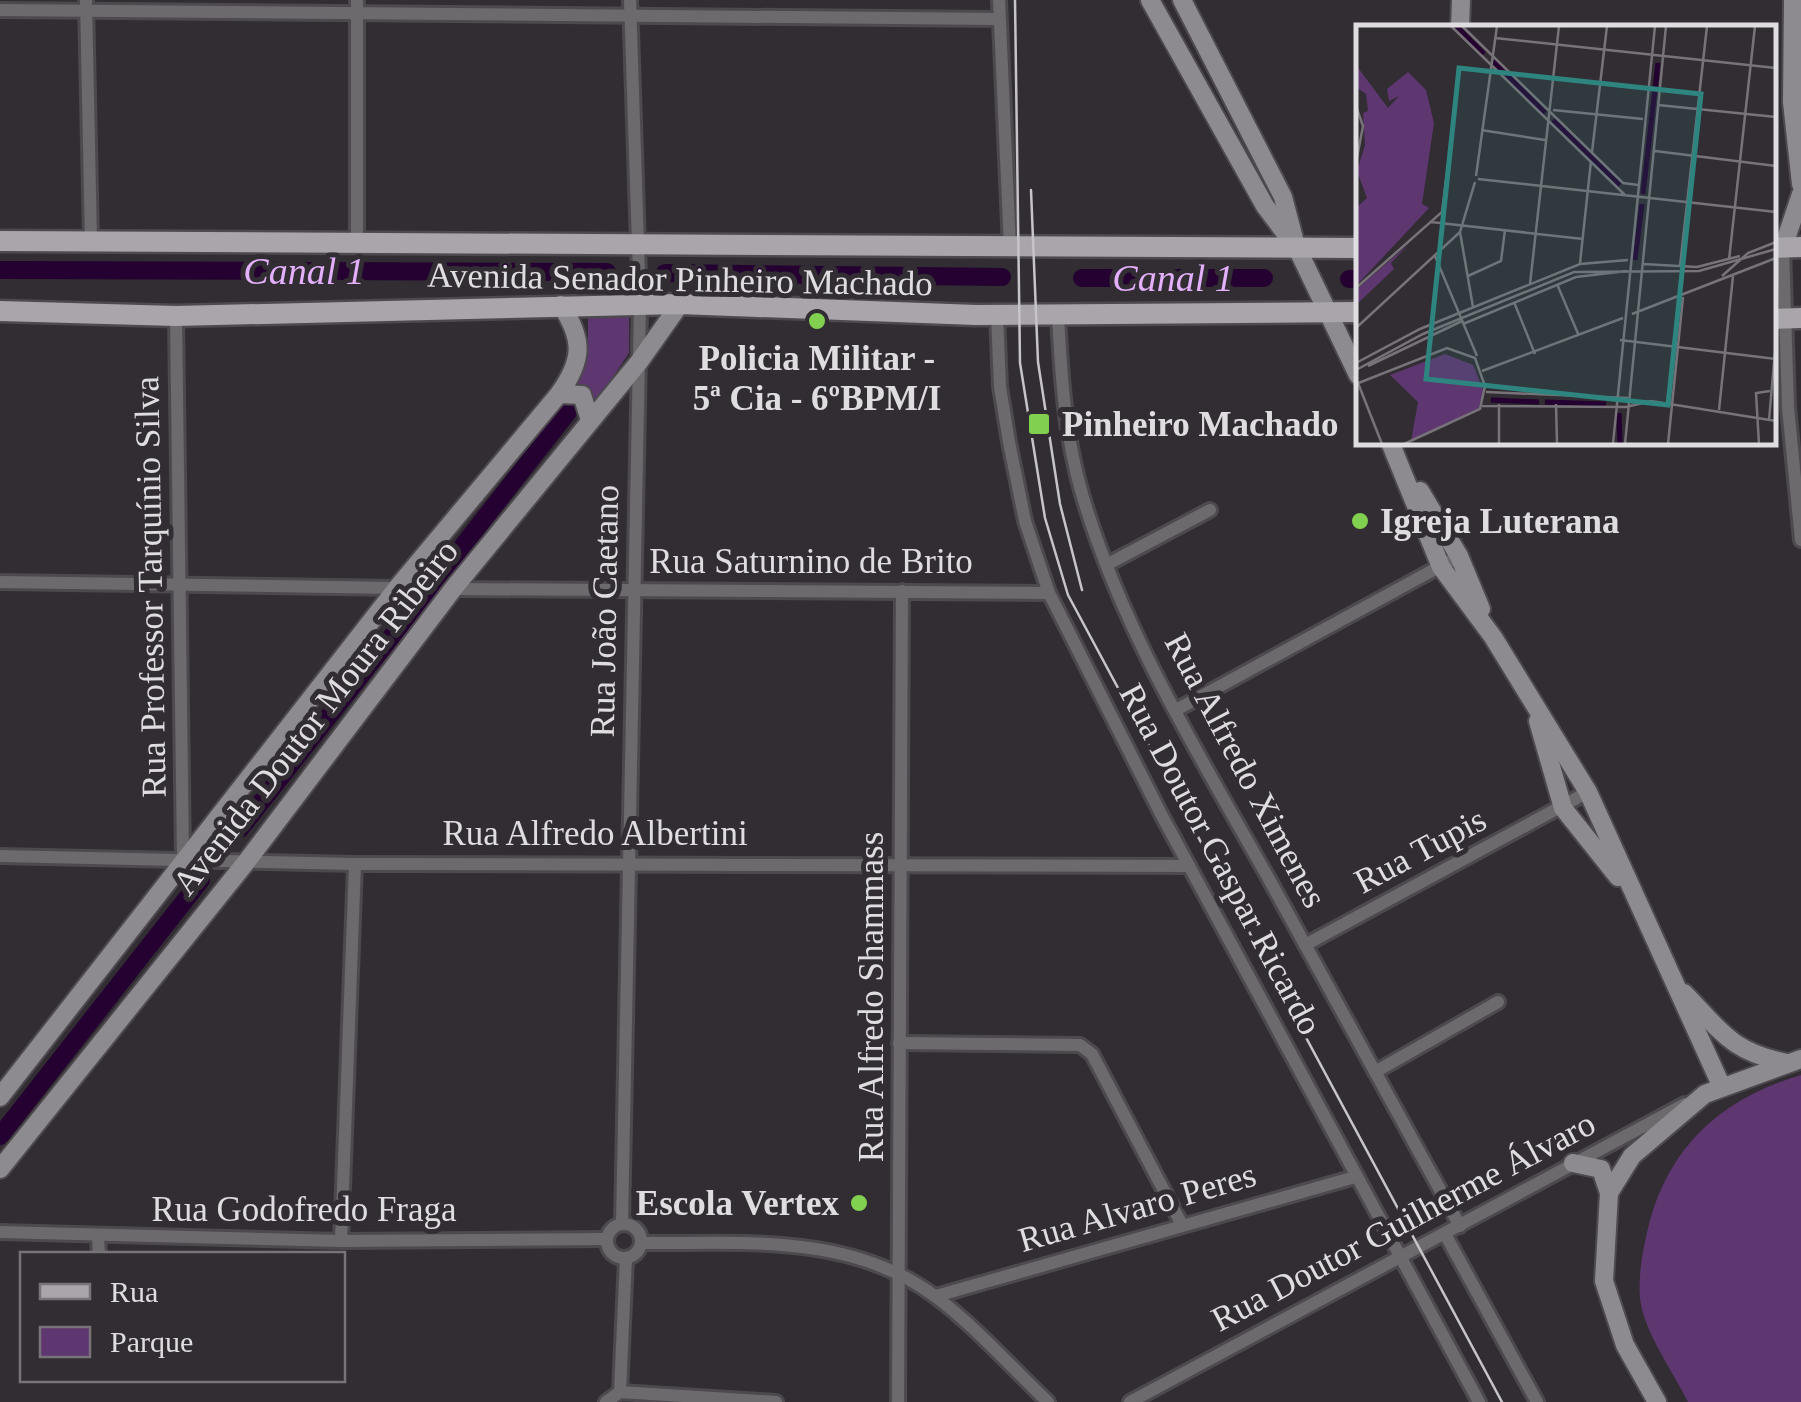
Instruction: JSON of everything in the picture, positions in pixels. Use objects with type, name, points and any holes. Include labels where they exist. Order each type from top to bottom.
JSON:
[{"type":"main road","name":"Avenida Senador Pinheiro Machado","points":[[0,241],[639,250],[1356,248]]},
{"type":"main road","name":"Avenida Senador Pinheiro Machado","points":[[0,311],[176,316],[640,301],[997,315],[1356,312]]},
{"type":"street","points":[[357,244],[358,0]]},
{"type":"street","name":"Rua João Caetano","points":[[622,1224],[640,301],[630,0]]},
{"type":"street","points":[[999,0],[1010,247]]},
{"type":"street","points":[[1150,0],[1265,206],[1296,246],[1356,371]]},
{"type":"street","points":[[1182,0],[1283,198],[1296,246]]},
{"type":"street","points":[[1460,25],[1461,0]]},
{"type":"street","points":[[1793,0],[1792,102],[1801,184]]},
{"type":"street","points":[[86,6],[91,242]]},
{"type":"street","points":[[0,10],[86,6],[357,16],[999,18]]},
{"type":"street","points":[[1801,194],[1785,252],[1801,540]]},
{"type":"street","name":"Avenida Doutor Moura Ribeiro","points":[[0,1169],[453,589],[639,362],[680,304]]},
{"type":"street","name":"Avenida Doutor Moura Ribeiro","points":[[0,1098],[397,588],[559,394],[579,358],[580,342],[561,305]]},
{"type":"street","name":"Rua Doutor Gaspar Ricardo","points":[[997,315],[1000,387],[1009,442],[1025,521],[1048,592],[1190,866],[1479,1402]]},
{"type":"street","name":"Rua Alfredo Ximenes","points":[[1058,315],[1064,409],[1073,454],[1082,496],[1108,564],[1176,710],[1460,1226]]},
{"type":"street","name":"Rua Professor Tarquínio Silva","points":[[176,316],[188,858]]},
{"type":"street","points":[[559,394],[582,396],[590,420]]},
{"type":"street","points":[[1391,445],[1441,567],[1493,638],[1588,792],[1672,982],[1713,1090]]},
{"type":"street","points":[[1392,445],[1459,556],[1493,638]]},
{"type":"street","points":[[1108,564],[1210,510]]},
{"type":"street","points":[[1176,710],[1459,556]]},
{"type":"street","points":[[0,582],[397,588]]},
{"type":"street","name":"Rua Saturnino de Brito","points":[[453,589],[1048,592]]},
{"type":"street","name":"Rua Alfredo Shammass","points":[[898,1402],[902,1277],[902,591]]},
{"type":"street","points":[[1532,701],[1562,808],[1634,897]]},
{"type":"street","name":"Rua Tupis","points":[[1305,945],[1588,792]]},
{"type":"street","name":"Rua Alfredo Albertini","points":[[0,856],[355,864],[1190,866]]},
{"type":"street","points":[[342,1241],[355,864]]},
{"type":"street","points":[[1672,982],[1727,1042],[1758,1058],[1794,1061]]},
{"type":"street","points":[[1375,1072],[1498,1002]]},
{"type":"street","points":[[899,1042],[1080,1045],[1092,1054],[1181,1223]]},
{"type":"street","points":[[1609,1193],[1632,1156],[1713,1090],[1794,1061]]},
{"type":"street","name":"Rua Doutor Guilherme Álvaro","points":[[1130,1402],[1713,1090]]},
{"type":"street","points":[[1573,1163],[1600,1169],[1609,1193],[1604,1281],[1625,1345],[1657,1402]]},
{"type":"street","name":"Rua Alvaro Peres","points":[[936,1296],[1356,1176]]},
{"type":"street","points":[[626,1258],[612,1253],[608,1239],[612,1229],[622,1224],[636,1229],[641,1243]]},
{"type":"street","name":"Rua Godofredo Fraga","points":[[0,1232],[342,1241],[608,1239]]},
{"type":"street","points":[[1445,1234],[1537,1402]]},
{"type":"street","points":[[98,1237],[98,1252]]},
{"type":"street","points":[[620,1392],[626,1258],[641,1243],[812,1245],[851,1254],[936,1296],[1048,1402]]},
{"type":"street","points":[[606,1402],[620,1392],[776,1402]]},
{"type":"green space","points":[[588,317],[629,317],[629,353],[597,400],[577,386],[588,349]]},
{"type":"green space","points":[[1801,1075],[1801,1402],[1688,1402],[1652,1336],[1641,1304],[1641,1265],[1654,1206],[1666,1179],[1699,1133],[1744,1099]]},
{"type":"waterway","name":"Canal 1","points":[[0,270],[607,272]]},
{"type":"waterway","name":"Canal 1","points":[[665,273],[1002,277]]},
{"type":"waterway","name":"Canal 1","points":[[1082,278],[1264,278]]},
{"type":"waterway","name":"Canal 1","points":[[1349,279],[1356,279]]},
{"type":"waterway","points":[[240,829],[568,412]]},
{"type":"waterway","points":[[0,1136],[201,880]]},
{"type":"tram line","points":[[1015,0],[1020,363],[1045,518],[1068,595],[1502,1402]]},
{"type":"tram line","points":[[1031,190],[1038,362],[1060,504],[1082,590]]},
{"type":"place","name":"Policia Militar - 5ª Cia - 6ºBPM/I","points":[[817,321]]},
{"type":"place","name":"Pinheiro Machado","points":[[1039,424]]},
{"type":"place","name":"Igreja Luterana","points":[[1360,521]]},
{"type":"place","name":"Escola Vertex","points":[[859,1203]]}]
